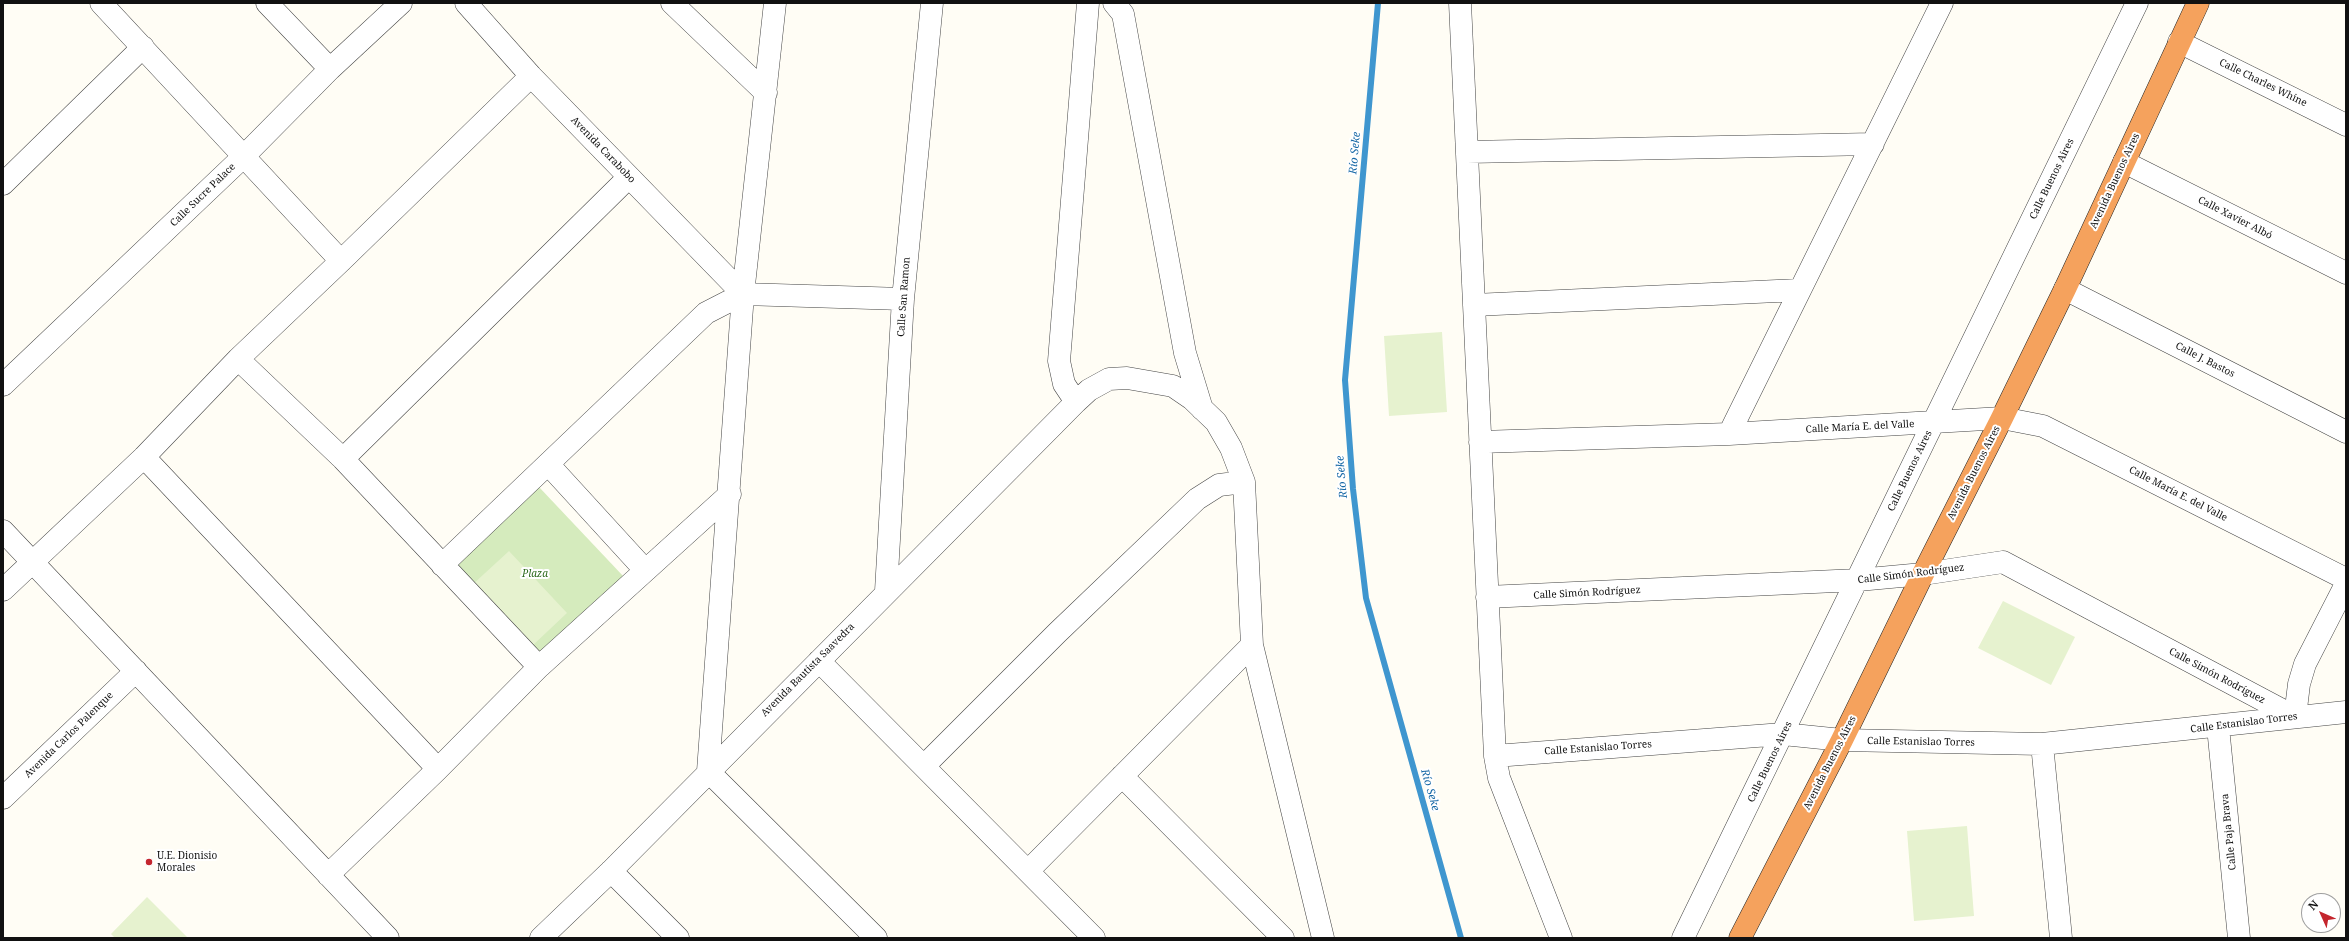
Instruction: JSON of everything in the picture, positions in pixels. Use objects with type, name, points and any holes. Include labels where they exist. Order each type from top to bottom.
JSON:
[{"type":"highway","name":"Avenida Buenos Aires","points":[[1740,938],[1842,740],[1923,574],[2002,418],[2065,289],[2198,3]]},
{"type":"street","points":[[101,3],[341,262]]},
{"type":"street","points":[[267,3],[330,69]]},
{"type":"street","name":"Calle Sucre Palace","points":[[3,385],[244,156],[330,69],[401,3]]},
{"type":"street","name":"Avenida Carabobo","points":[[466,3],[531,76],[743,294]]},
{"type":"street","points":[[672,3],[766,93]]},
{"type":"street","points":[[775,3],[743,294],[730,494],[708,771],[876,938]]},
{"type":"street","name":"Calle San Ramon","points":[[886,591],[903,299],[932,3]]},
{"type":"street","points":[[1076,402],[1064,384],[1060,361],[1088,3]]},
{"type":"street","points":[[1114,3],[1123,14],[1184,346],[1202,409]]},
{"type":"street","points":[[1460,3],[1495,756],[1499,778],[1561,938]]},
{"type":"street","points":[[1729,434],[1942,3]]},
{"type":"street","name":"Calle Buenos Aires","points":[[1684,938],[2137,3]]},
{"type":"street","name":"Calle Charles Whine","points":[[2179,42],[2346,125]]},
{"type":"street","points":[[3,184],[143,47]]},
{"type":"street","points":[[3,590],[144,457],[238,359],[341,262],[531,76]]},
{"type":"street","points":[[1467,152],[1873,144]]},
{"type":"street","name":"Calle Xavier Albó","points":[[2124,162],[2346,273]]},
{"type":"street","points":[[343,459],[630,177]]},
{"type":"street","name":"Calle J. Bastos","points":[[2065,289],[2346,432]]},
{"type":"street","points":[[1474,304],[1799,290]]},
{"type":"street","points":[[442,565],[706,314],[743,294],[903,299]]},
{"type":"street","points":[[238,359],[343,459],[539,667]]},
{"type":"street","name":"Avenida Bautista Saavedra","points":[[540,938],[610,871],[819,661],[886,591],[1076,402],[1089,390],[1109,379],[1128,378],[1173,386],[1202,409],[1216,422],[1231,448],[1244,482],[1252,645],[1323,938]]},
{"type":"street","name":"Calle María E. del Valle","points":[[1480,442],[1729,434],[2002,418],[2043,426],[2346,579]]},
{"type":"street","points":[[144,457],[438,769]]},
{"type":"street","points":[[548,464],[645,570]]},
{"type":"street","points":[[924,766],[1056,633],[1197,499],[1219,485],[1244,482]]},
{"type":"street","points":[[328,875],[438,769],[539,667],[730,494]]},
{"type":"street","points":[[3,531],[388,938]]},
{"type":"street","name":"Calle Simón Rodríguez","points":[[1487,597],[1858,580],[1923,574],[2003,562],[2295,717]]},
{"type":"street","points":[[2295,717],[2299,684],[2305,664],[2346,584]]},
{"type":"street","points":[[1028,871],[1252,645]]},
{"type":"street","points":[[819,661],[1094,938]]},
{"type":"street","name":"Avenida Carlos Palenque","points":[[3,798],[136,671]]},
{"type":"street","name":"Calle Estanislao Torres","points":[[1495,756],[1784,734],[1842,740],[2042,744],[2218,727],[2346,712]]},
{"type":"street","name":"Calle Paja Brava","points":[[2218,727],[2239,938]]},
{"type":"street","points":[[2042,744],[2061,938]]},
{"type":"street","points":[[1122,776],[1283,938]]},
{"type":"street","points":[[610,871],[678,938]]},
{"type":"green space","points":[[1442,332],[1447,412],[1389,416],[1384,336]]},
{"type":"green space","name":"Plaza","points":[[539,487],[624,577],[530,662],[448,570]]},
{"type":"green space","points":[[509,551],[567,613],[531,647],[472,585]]},
{"type":"green space","points":[[2003,601],[2075,637],[2051,685],[1978,648]]},
{"type":"green space","points":[[1967,826],[1974,916],[1914,921],[1907,831]]},
{"type":"green space","points":[[147,897],[188,938],[115,938],[111,934]]},
{"type":"waterway","name":"Río Seke","points":[[1378,3],[1345,380],[1353,489],[1366,598],[1461,938]]},
{"type":"place","name":"U.E. Dionisio Morales","points":[[149,862]]}]
